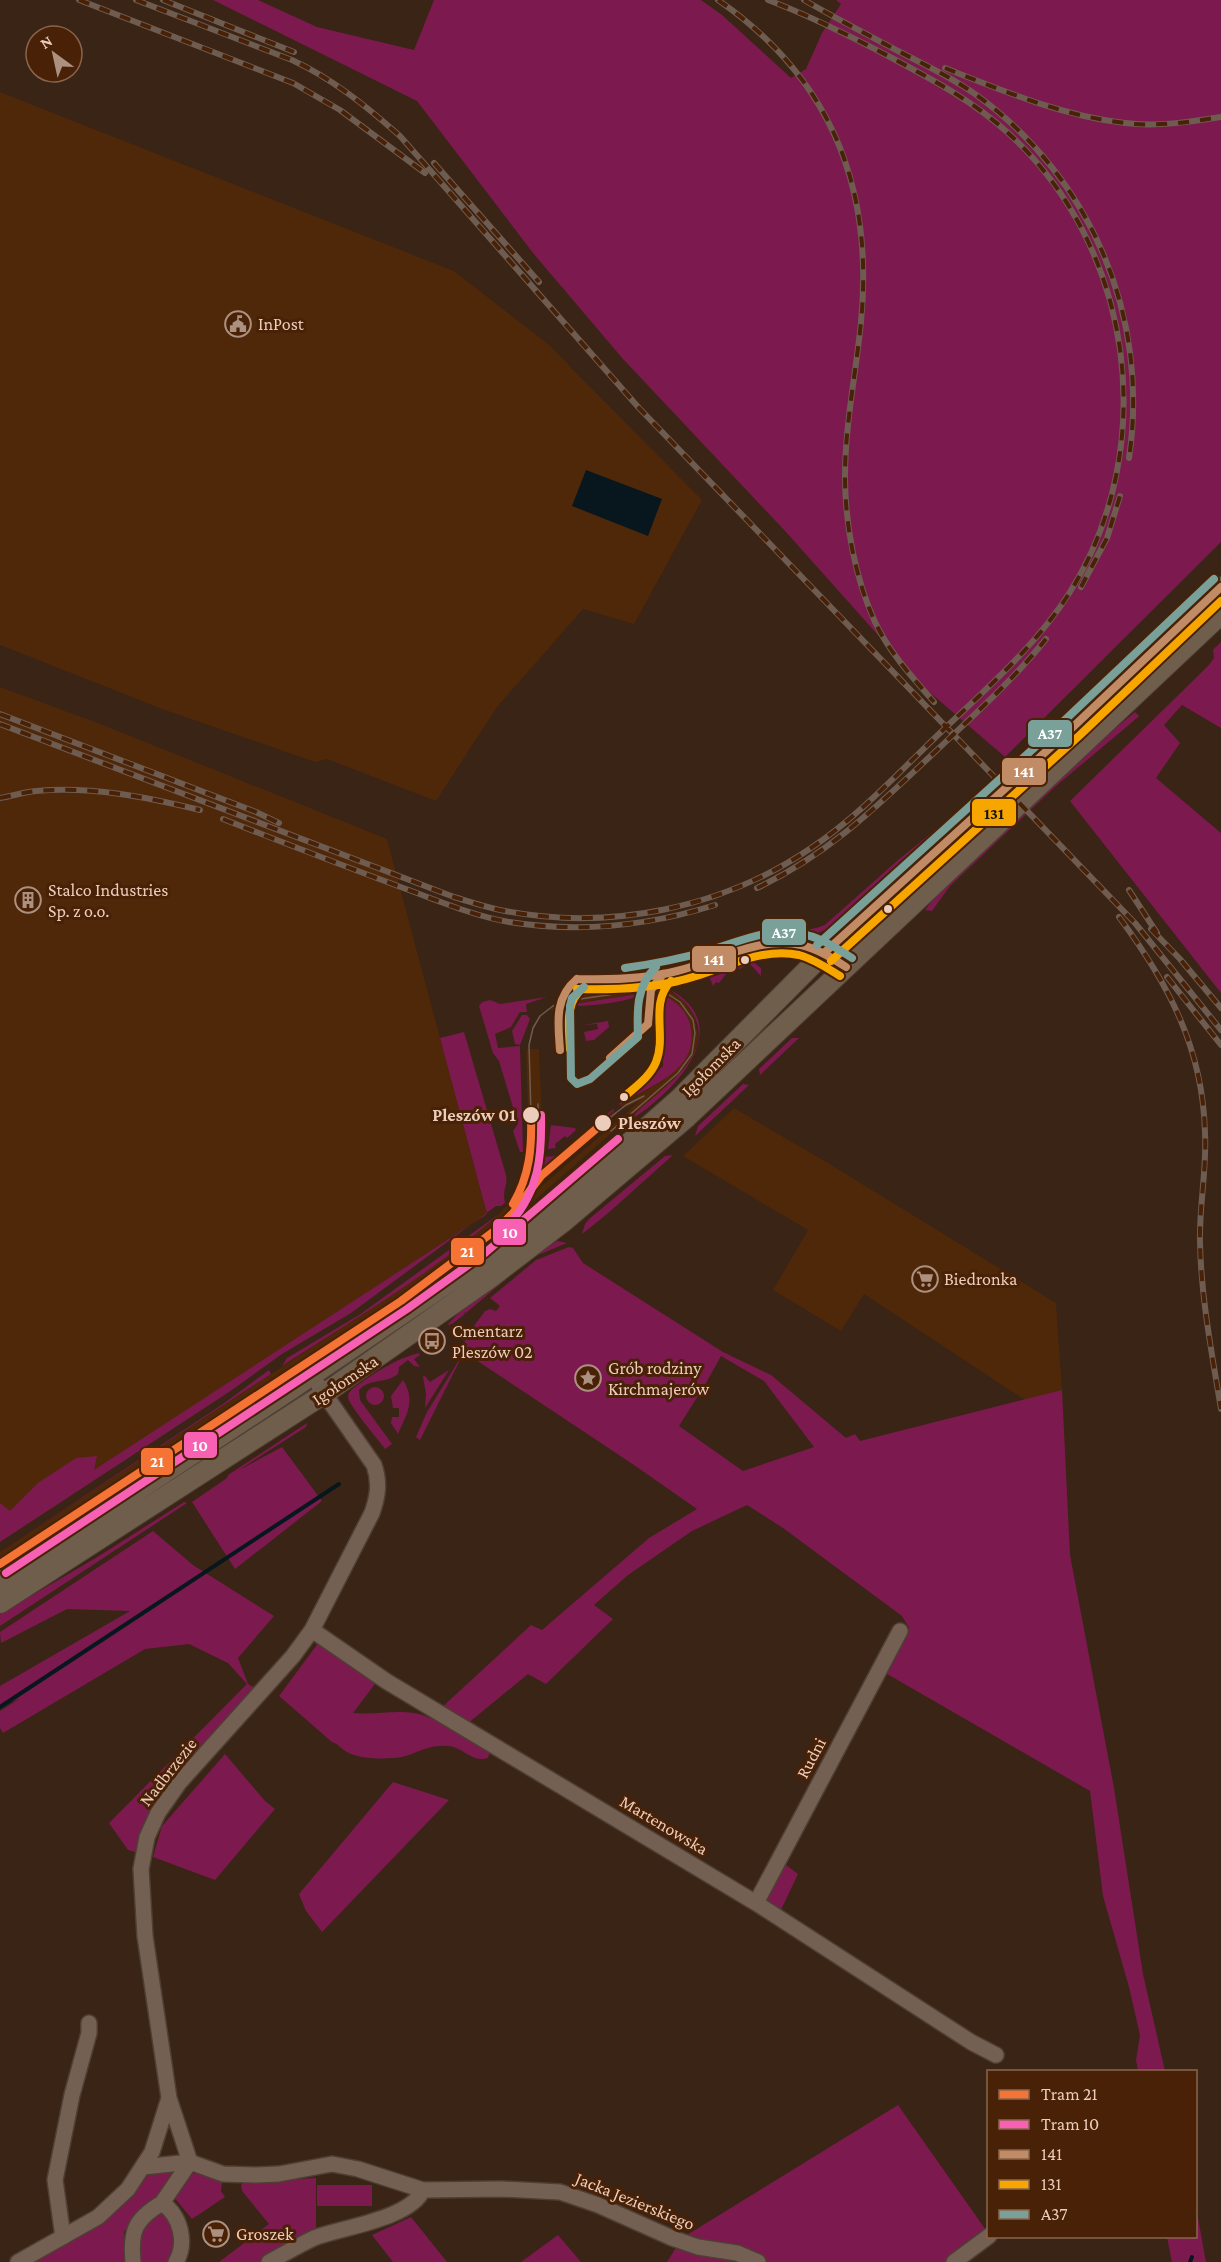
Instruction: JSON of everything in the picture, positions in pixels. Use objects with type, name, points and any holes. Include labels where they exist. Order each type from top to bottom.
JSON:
[{"type":"main road","name":"Igołomska","points":[[0,1603],[324,1394],[490,1278],[633,1164],[711,1095],[1182,637],[1221,587]]},
{"type":"main road","name":"Igołomska","points":[[1182,637],[1221,614]]},
{"type":"main road","name":"Igołomska","points":[[0,1581],[312,1376],[504,1245],[611,1161],[679,1100],[832,945],[1158,660]]},
{"type":"street","name":"Nadbrzezie","points":[[18,2262],[98,2217],[128,2189],[152,2152],[169,2098],[145,1936],[141,1869],[147,1837],[158,1813],[179,1783],[293,1656],[312,1630],[366,1527],[378,1492],[378,1477],[374,1465],[312,1376]]},
{"type":"street","name":"Martenowska","points":[[312,1630],[386,1681],[756,1903],[971,2042],[996,2055]]},
{"type":"street","name":"Rudni","points":[[756,1903],[900,1631]]},
{"type":"street","points":[[63,2237],[55,2180],[72,2095],[89,2033],[89,2023]]},
{"type":"street","points":[[169,2098],[190,2162]]},
{"type":"street","points":[[143,2167],[190,2162]]},
{"type":"street","points":[[133,2262],[131,2241],[135,2229],[145,2215],[162,2203],[190,2162]]},
{"type":"street","name":"Jacka Jezierskiego","points":[[190,2162],[223,2174],[256,2175],[279,2174],[332,2164],[358,2169],[423,2190],[502,2189],[560,2192],[598,2205],[672,2238],[698,2247],[737,2253],[758,2262]]},
{"type":"street","points":[[268,2262],[315,2238],[396,2214],[415,2202],[423,2190]]},
{"type":"street","points":[[162,2203],[168,2207],[180,2230],[183,2243],[176,2262]]},
{"type":"street","points":[[954,2262],[987,2238]]},
{"type":"shaded area","points":[[213,0],[258,0],[317,27],[414,50],[434,0],[701,0],[722,15],[791,78],[806,69],[822,33],[841,4],[836,0],[1221,0],[1221,542],[1005,757],[927,690],[786,532],[623,359],[533,253],[417,101]]},
{"type":"shaded area","points":[[0,92],[454,271],[548,344],[702,500],[634,624],[583,609],[497,707],[436,801],[327,759],[315,762],[162,709],[0,645]]},
{"type":"shaded area","points":[[586,470],[662,499],[648,536],[572,506]]},
{"type":"shaded area","points":[[1221,642],[1221,728],[1182,705],[1164,725],[1180,743],[1156,778],[1221,833],[1221,993],[1070,801],[1208,666],[1214,658],[1213,650]]},
{"type":"shaded area","points":[[1136,651],[1139,654],[960,817],[891,872],[831,927],[816,934],[798,934],[826,924],[898,860],[986,789]]},
{"type":"shaded area","points":[[0,687],[98,723],[387,839],[487,1214],[0,1533]]},
{"type":"shaded area","points":[[1135,712],[1139,716],[1056,786],[950,886],[932,911],[925,910],[943,887],[1075,762]]},
{"type":"shaded area","points":[[753,962],[761,968],[761,976],[749,963],[740,969],[734,965]]},
{"type":"shaded area","points":[[732,966],[719,983],[716,982],[713,986],[709,976],[711,972]]},
{"type":"shaded area","points":[[646,982],[647,987],[569,998],[575,990],[582,986]]},
{"type":"shaded area","points":[[647,987],[644,993],[567,1004],[551,1012],[552,1004],[569,998]]},
{"type":"shaded area","points":[[671,990],[690,1006],[699,1023],[699,1032],[696,1019],[685,1003]]},
{"type":"shaded area","points":[[670,991],[683,1000],[694,1016],[698,1035],[695,1053],[684,1071],[630,1118],[626,1113],[639,1101],[623,1109],[620,1105],[661,1082],[683,1062],[690,1048],[692,1035],[689,1021],[681,1008],[667,997]]},
{"type":"shaded area","points":[[644,993],[607,1004],[567,1005]]},
{"type":"shaded area","points":[[547,997],[526,1004],[527,1012],[520,1012],[511,1027],[495,1034],[498,1048],[520,1046],[523,1152],[520,1152],[513,1131],[518,1124],[479,1006],[482,1002],[490,1000],[500,1004]]},
{"type":"shaded area","points":[[667,997],[683,1010],[690,1024],[691,1044],[687,1057],[668,1076],[620,1105],[663,1066],[661,1008]]},
{"type":"shaded area","points":[[522,1015],[527,1015],[530,1019],[520,1045],[515,1044],[512,1031]]},
{"type":"shaded area","points":[[608,1021],[609,1027],[594,1040],[586,1041],[584,1032],[598,1029],[597,1024],[583,1025]]},
{"type":"shaded area","points":[[464,1032],[506,1175],[505,1203],[487,1213],[440,1038]]},
{"type":"shaded area","points":[[792,1038],[799,1038],[760,1075],[759,1069]]},
{"type":"shaded area","points":[[697,1046],[692,1059],[680,1077],[648,1108],[632,1119],[684,1068]]},
{"type":"shaded area","points":[[526,1049],[539,1049],[542,1124],[538,1151],[529,1152]]},
{"type":"shaded area","points":[[743,1084],[749,1085],[695,1136],[698,1126]]},
{"type":"shaded area","points":[[734,1108],[1056,1303],[1062,1390],[1025,1400],[864,1294],[841,1331],[773,1290],[808,1230],[683,1156]]},
{"type":"shaded area","points":[[613,1109],[526,1187],[536,1157],[559,1156]]},
{"type":"shaded area","points":[[614,1110],[617,1114],[548,1173],[530,1196],[621,1118],[624,1122],[488,1241],[458,1264],[401,1305],[0,1568],[0,1552],[393,1294],[462,1245],[513,1199],[523,1179],[528,1157],[536,1157],[527,1188],[545,1169]]},
{"type":"shaded area","points":[[551,1125],[576,1130],[555,1144],[556,1148],[548,1149]]},
{"type":"shaded area","points":[[673,1155],[582,1234],[589,1219],[665,1156]]},
{"type":"shaded area","points":[[499,1214],[474,1236],[421,1275],[282,1366],[287,1358],[359,1315]]},
{"type":"shaded area","points":[[471,1224],[351,1313],[282,1354],[229,1392],[0,1542],[0,1503],[10,1511],[38,1483],[76,1458],[97,1456],[94,1470]]},
{"type":"shaded area","points":[[557,1241],[567,1243],[531,1258],[466,1313],[464,1312],[465,1314],[447,1325],[464,1308],[536,1254]]},
{"type":"shaded area","points":[[569,1247],[573,1248],[583,1263],[723,1352],[771,1375],[846,1438],[855,1434],[860,1441],[1062,1390],[1070,1555],[1114,1788],[1143,1974],[1165,2070],[1138,2070],[1136,2060],[1140,2035],[1103,1896],[1090,1791],[882,1671],[909,1628],[902,1616],[783,1528],[747,1505],[692,1531],[628,1575],[594,1605],[613,1619],[546,1684],[528,1674],[467,1724],[440,1709],[531,1625],[542,1630],[649,1538],[697,1509],[464,1352],[465,1338],[485,1311],[490,1309],[496,1311],[500,1306],[490,1298],[536,1260]],"holes":[[[721,1356],[764,1381],[814,1447],[743,1471],[679,1426]]]},
{"type":"shaded area","points":[[464,1352],[420,1440],[416,1437],[427,1412]]},
{"type":"shaded area","points":[[419,1353],[420,1355],[414,1359],[420,1367],[414,1366],[408,1360],[399,1367],[398,1374],[363,1386],[359,1390],[360,1400],[392,1444],[385,1449],[353,1408],[348,1394],[384,1368]]},
{"type":"shaded area","points":[[269,1370],[271,1374],[0,1552],[223,1404]]},
{"type":"shaded area","points":[[449,1370],[425,1408],[424,1375],[430,1382]]},
{"type":"shaded area","points":[[403,1380],[410,1401],[398,1434],[391,1423],[392,1417],[399,1417],[399,1408],[393,1408],[391,1396]]},
{"type":"shaded area","points":[[278,1384],[280,1388],[0,1572],[0,1568]]},
{"type":"shaded area","points":[[375,1387],[381,1390],[384,1396],[381,1402],[375,1405],[369,1402],[366,1396],[369,1390]]},
{"type":"shaded area","points":[[307,1423],[306,1427],[239,1470],[282,1447],[322,1501],[235,1569],[192,1502],[227,1478],[228,1475]]},
{"type":"shaded area","points":[[184,1502],[187,1503],[0,1626],[0,1614],[99,1556]]},
{"type":"shaded area","points":[[153,1531],[193,1565],[274,1616],[238,1658],[248,1684],[255,1688],[152,1806],[135,1852],[128,1850],[109,1823],[247,1684],[228,1663],[189,1644],[145,1649],[3,1733],[0,1728],[0,1711],[19,1699],[0,1706],[0,1686],[130,1611],[67,1609],[1,1643],[0,1632]]},
{"type":"shaded area","points":[[319,1642],[378,1680],[353,1713],[407,1712],[422,1715],[453,1729],[490,1751],[488,1758],[477,1759],[449,1746],[433,1747],[401,1757],[388,1758],[370,1758],[345,1751],[279,1696]]},
{"type":"shaded area","points":[[225,1754],[265,1801],[275,1809],[215,1880],[153,1857],[162,1826]]},
{"type":"shaded area","points":[[393,1782],[449,1800],[322,1932],[306,1911],[299,1894]]},
{"type":"shaded area","points":[[782,1862],[798,1874],[779,1914],[763,1904]]},
{"type":"shaded area","points":[[898,2105],[987,2232],[948,2262],[768,2262],[734,2245],[721,2246],[749,2262],[667,2262],[682,2238]]},
{"type":"shaded area","points":[[165,2171],[173,2172],[176,2176],[163,2195],[124,2232],[124,2262],[28,2262],[143,2176]]},
{"type":"shaded area","points":[[199,2173],[218,2178],[222,2183],[221,2191],[225,2197],[192,2219],[172,2195],[191,2174]]},
{"type":"shaded area","points":[[316,2178],[316,2230],[261,2262],[219,2262],[269,2224],[242,2191],[241,2185],[247,2179],[270,2181]]},
{"type":"shaded area","points":[[317,2185],[372,2185],[372,2206],[317,2206]]},
{"type":"shaded area","points":[[159,2212],[170,2222],[175,2235],[171,2256],[167,2262],[138,2262],[139,2230]]},
{"type":"shaded area","points":[[1197,2212],[1206,2262],[1172,2262],[1167,2238],[1197,2238]]},
{"type":"shaded area","points":[[411,2217],[447,2262],[393,2262],[372,2235]]},
{"type":"shaded area","points":[[558,2235],[581,2262],[521,2262]]},
{"type":"waterway","points":[[0,1707],[339,1484]]},
{"type":"waterway","points":[[1190,2262],[1192,2257]]},
{"type":"tram line","points":[[531,1115],[529,1045],[533,1028],[540,1016],[553,1006],[573,1000],[642,990],[665,992],[680,1002],[693,1020],[695,1033],[692,1054],[678,1073],[611,1131]]},
{"type":"tram line","points":[[603,1123],[626,1105],[644,1096]]},
{"type":"tram line","points":[[529,1172],[538,1133],[538,1104]]},
{"type":"tram line","name":"21","points":[[513,1204],[529,1161],[531,1115]]},
{"type":"tram line","name":"10","points":[[511,1222],[528,1198],[537,1172],[541,1145],[541,1115]]},
{"type":"tram line","name":"21","points":[[0,1564],[401,1301],[497,1229],[513,1213],[541,1176],[603,1123]]},
{"type":"tram line","name":"10","points":[[6,1573],[407,1309],[485,1253],[618,1139]]},
{"type":"railway","points":[[79,0],[293,83],[340,110],[425,173]]},
{"type":"railway","points":[[136,0],[307,67],[349,94],[400,136],[639,408],[1135,923],[1221,1030]]},
{"type":"railway","points":[[163,0],[294,52]]},
{"type":"railway","points":[[718,0],[757,31],[790,64],[816,101],[837,140],[851,181],[860,226],[863,273],[861,322],[845,457],[845,494],[849,532],[862,587],[875,622],[894,654],[934,702]]},
{"type":"railway","points":[[0,724],[454,897],[499,910],[545,916],[585,918],[625,916],[664,910],[703,900],[741,886],[777,869],[811,848],[846,822],[878,793],[1010,666],[1057,612],[1070,592],[1098,536],[1116,476],[1123,413],[1120,351],[1107,290],[1084,232],[1050,179],[1007,132],[966,101],[922,74],[831,27],[768,0]]},
{"type":"railway","points":[[804,0],[975,94],[1016,128],[1051,166],[1080,208],[1103,254],[1120,303],[1130,353],[1133,405],[1129,458]]},
{"type":"railway","points":[[945,68],[1034,102],[1102,120],[1161,124],[1221,117]]},
{"type":"railway","points":[[434,163],[539,282]]},
{"type":"railway","points":[[1081,587],[1107,538],[1120,496]]},
{"type":"railway","points":[[757,888],[808,859],[874,809],[993,696],[1046,639]]},
{"type":"railway","points":[[0,714],[256,812],[279,823]]},
{"type":"railway","points":[[0,798],[36,791],[98,791],[200,810]]},
{"type":"railway","points":[[223,819],[444,903],[509,922],[561,927],[639,923],[715,905]]},
{"type":"railway","points":[[1129,890],[1157,933]]},
{"type":"railway","points":[[1119,917],[1167,992],[1180,1018],[1198,1073],[1205,1133],[1200,1228],[1202,1284],[1221,1409]]},
{"type":"railway","points":[[1151,929],[1180,959],[1221,1008]]},
{"type":"railway","points":[[1167,977],[1221,1045]]},
{"type":"transit line","name":"A37","points":[[817,945],[1066,719],[1214,579]]},
{"type":"transit line","name":"141","points":[[824,953],[1073,727],[1221,587]]},
{"type":"transit line","name":"131","points":[[831,961],[1080,735],[1221,601]]},
{"type":"transit line","name":"A37","points":[[625,968],[687,956],[763,934],[786,932],[805,934],[819,939],[852,958]]},
{"type":"transit line","name":"141","points":[[577,979],[627,978],[665,974],[738,951],[785,943],[813,949],[846,967]]},
{"type":"transit line","name":"131","points":[[577,989],[628,988],[666,984],[753,957],[784,953],[810,959],[840,976]]},
{"type":"transit line","name":"A37","points":[[584,987],[572,998],[570,1006],[571,1078],[577,1084],[590,1079],[638,1037],[638,1008],[641,991],[649,974],[656,967]]},
{"type":"transit line","name":"141","points":[[648,1024],[651,990],[663,974]]},
{"type":"transit line","name":"141","points":[[560,1050],[558,1021],[561,1003],[564,994],[577,979]]},
{"type":"transit line","name":"131","points":[[624,1097],[646,1077],[656,1062],[660,1041],[659,1010],[664,990],[671,981]]},
{"type":"transit line","name":"131","points":[[570,1049],[569,1015],[573,1000],[584,987]]},
{"type":"transit line","name":"141","points":[[610,1058],[648,1024]]},
{"type":"place","name":"InPost","points":[[238,324]]},
{"type":"place","name":"Stalco Industries Sp. z o.o.","points":[[28,900]]},
{"type":"place","name":"Pleszów 01","points":[[531,1115]]},
{"type":"place","name":"Pleszów","points":[[603,1123]]},
{"type":"place","name":"Biedronka","points":[[925,1279]]},
{"type":"place","name":"Cmentarz Pleszów 02","points":[[432,1341]]},
{"type":"place","name":"Grób rodziny Kirchmajerów","points":[[588,1378]]},
{"type":"place","name":"Groszek","points":[[216,2234]]}]
